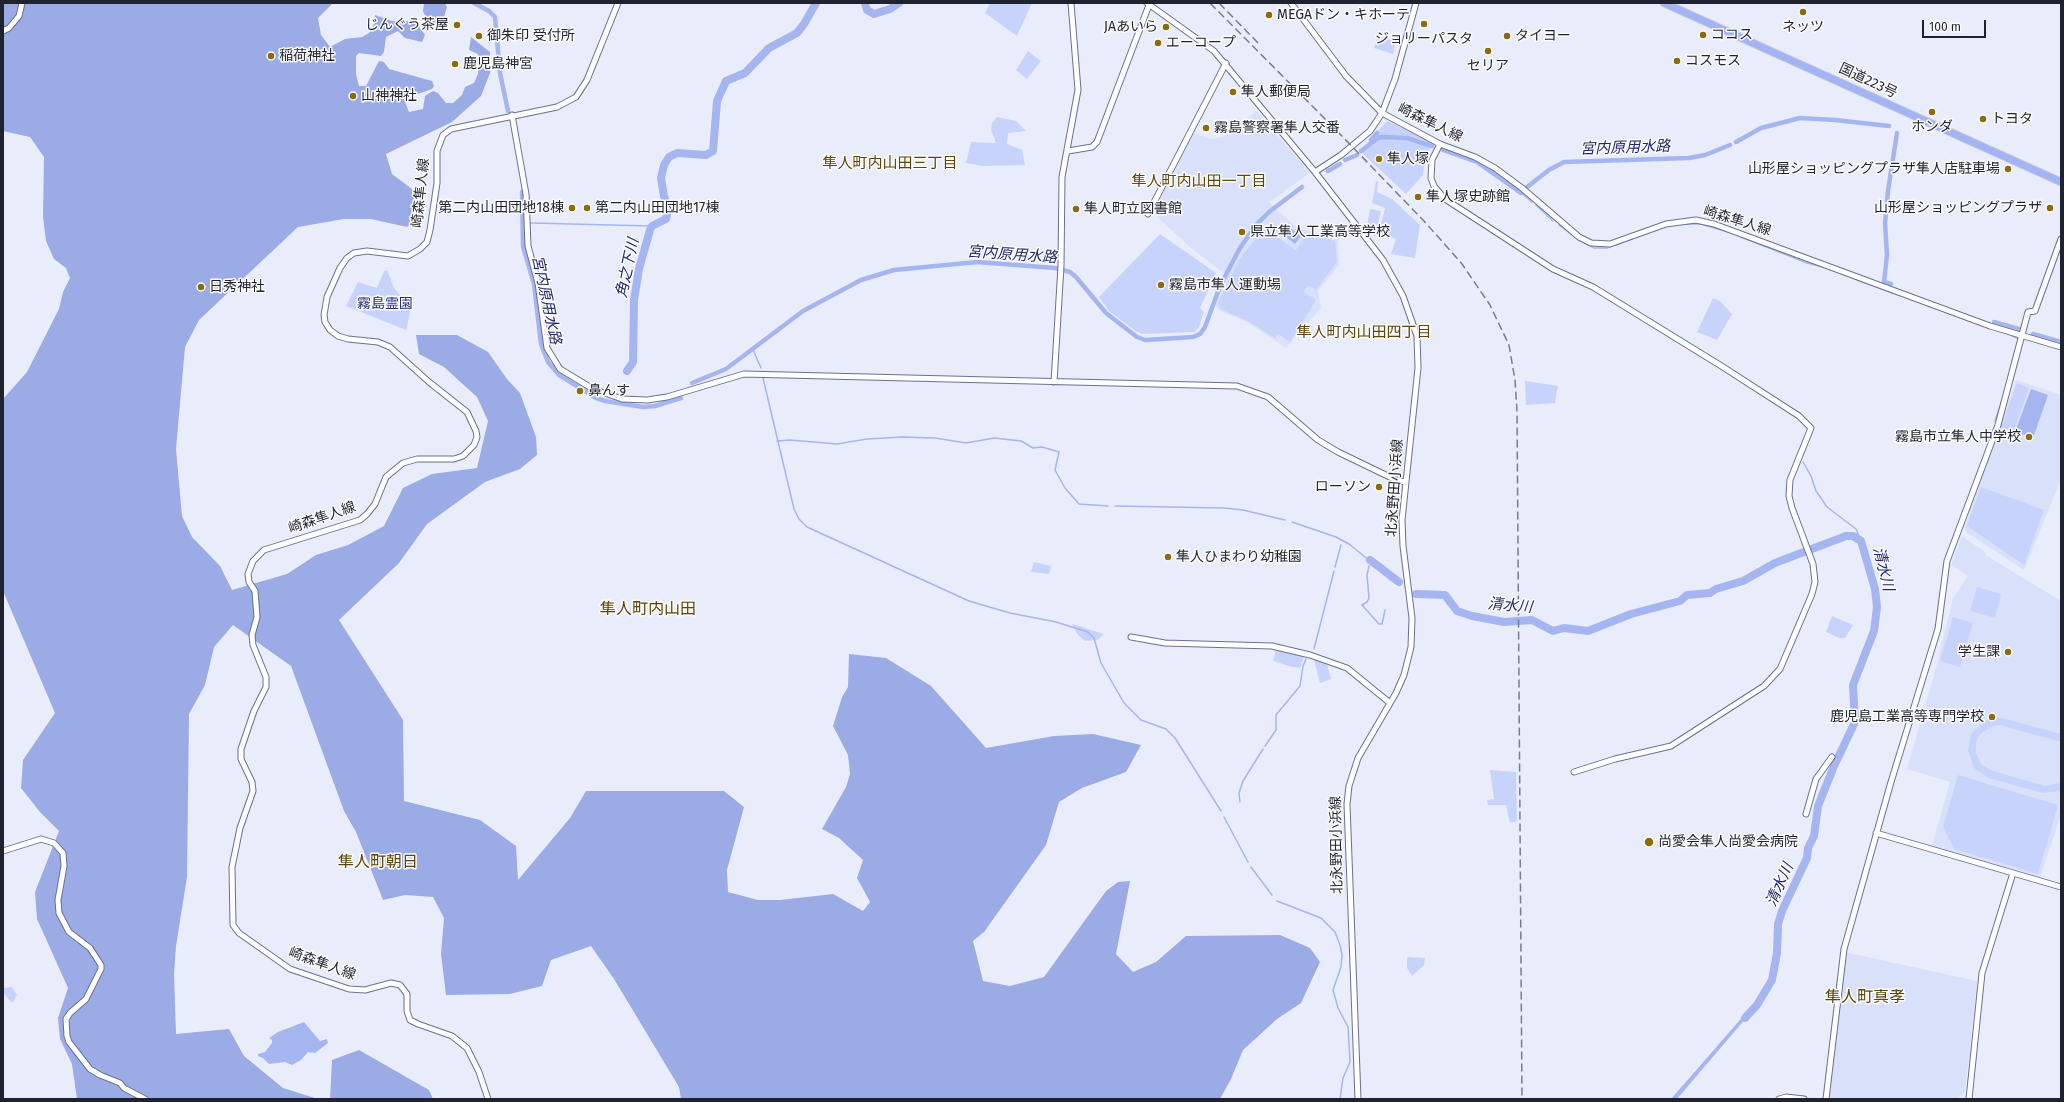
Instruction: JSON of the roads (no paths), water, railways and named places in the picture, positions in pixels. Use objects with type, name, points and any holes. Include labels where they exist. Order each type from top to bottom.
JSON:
[{"type":"highway","name":"国道223号","points":[[1664,3],[2061,182]]},
{"type":"street","points":[[3,30],[9,28],[18,16],[22,3]]},
{"type":"street","name":"崎森隼人線","points":[[488,1099],[479,1072],[467,1048],[452,1036],[410,1020],[406,1011],[407,994],[400,985],[394,983],[386,984],[365,990],[341,986],[290,969],[239,933],[233,925],[232,876],[240,828],[253,791],[252,782],[241,759],[240,749],[254,711],[266,687],[266,677],[253,644],[252,635],[257,617],[255,591],[249,578],[249,569],[253,561],[264,550],[360,520],[372,509],[386,477],[393,469],[410,460],[446,460],[463,456],[474,445],[477,436],[474,424],[467,412],[429,382],[390,347],[378,342],[348,339],[338,336],[330,330],[325,322],[324,315],[327,297],[340,268],[347,258],[354,253],[367,251],[408,256],[420,249],[426,242],[430,230],[437,183],[437,152],[443,135],[451,129],[512,115],[557,108],[576,97],[587,80],[618,3]]},
{"type":"street","points":[[1054,382],[1061,266],[1062,176],[1068,151],[1078,83],[1071,3]]},
{"type":"street","name":"崎森隼人線","points":[[1291,3],[1346,76],[1382,113],[1440,144],[1475,157],[1495,168],[1522,188],[1579,237],[1591,243],[1610,244],[1666,224],[1696,220],[1737,232],[1990,326],[2061,347]]},
{"type":"street","points":[[1068,151],[1092,147],[1096,142],[1148,4],[1214,51],[1226,63],[1315,172],[1341,155],[1370,132],[1382,113],[1395,80],[1416,3]]},
{"type":"street","points":[[1148,214],[1226,63]]},
{"type":"street","points":[[512,115],[526,194],[528,246],[539,288],[547,348],[550,356],[560,369],[593,389],[622,399],[647,400],[667,396],[744,374],[1237,386],[1268,398],[1318,440],[1338,452],[1396,480],[1405,482]]},
{"type":"street","points":[[1440,144],[1432,160],[1431,178],[1434,186],[1445,199],[1553,269],[1593,288],[1724,367],[1799,416],[1811,428],[1796,463],[1789,491],[1792,508],[1815,572],[1814,590],[1783,664],[1771,680],[1698,730],[1671,746],[1609,761],[1574,772]]},
{"type":"street","name":"北永野田小浜線","points":[[1315,172],[1383,260],[1404,296],[1412,318],[1416,336],[1418,368],[1405,482],[1402,533],[1412,618],[1412,638],[1404,675],[1390,703],[1358,758],[1349,786],[1347,804],[1358,1099]]},
{"type":"street","points":[[1826,1099],[1844,949],[1876,833],[1940,621],[1947,561],[1998,425],[2028,312],[2035,311],[2061,239]]},
{"type":"street","points":[[1131,637],[1165,643],[1272,646],[1310,655],[1347,668],[1390,703]]},
{"type":"street","points":[[1806,814],[1816,779],[1832,757]]},
{"type":"street","points":[[1876,833],[2061,887]]},
{"type":"street","points":[[3,851],[41,839],[54,843],[62,853],[64,866],[58,900],[59,913],[69,932],[94,953],[101,964],[101,969],[86,999],[70,1013],[66,1019],[67,1036],[69,1042],[90,1069],[100,1075],[120,1083],[124,1088],[145,1099]]},
{"type":"street","points":[[1969,1099],[1982,973],[2013,873]]},
{"type":"street","points":[[1779,1099],[1786,1097],[1804,1099]]},
{"type":"waterway","name":"宮内原用水路","points":[[474,3],[489,11],[495,17],[500,73],[508,111]]},
{"type":"waterway","name":"角之下川","points":[[627,371],[633,362],[634,300],[639,269],[650,230],[652,226],[666,219],[668,209],[661,178],[664,165],[669,157],[677,153],[706,155],[713,151],[717,101],[726,81],[745,73],[769,48],[797,33],[816,3]]},
{"type":"waterway","name":"角之下川","points":[[865,3],[867,10],[874,14],[890,9],[899,3]]},
{"type":"waterway","name":"宮内原用水路","points":[[1736,142],[1761,128],[1800,118],[1889,126]]},
{"type":"waterway","name":"宮内原用水路","points":[[1371,140],[1377,133]]},
{"type":"waterway","name":"宮内原用水路","points":[[1891,284],[1884,282],[1887,255],[1885,223],[1888,191],[1897,133]]},
{"type":"waterway","name":"宮内原用水路","points":[[1361,151],[1378,138],[1382,137],[1407,138],[1432,146]]},
{"type":"waterway","name":"宮内原用水路","points":[[1527,187],[1549,170],[1564,162],[1689,158],[1705,155],[1730,145]]},
{"type":"waterway","name":"宮内原用水路","points":[[1443,150],[1477,162],[1521,193]]},
{"type":"waterway","name":"宮内原用水路","points":[[1345,160],[1357,155]]},
{"type":"waterway","name":"宮内原用水路","points":[[1328,171],[1340,164]]},
{"type":"waterway","name":"宮内原用水路","points":[[692,383],[726,369],[803,311],[861,280],[894,270],[977,262],[1055,268],[1070,272],[1076,277],[1106,313],[1137,337],[1145,340],[1193,337],[1200,334],[1205,327],[1220,286],[1240,248],[1256,225],[1269,212],[1302,187]]},
{"type":"waterway","name":"宮内原用水路","points":[[522,192],[523,246],[534,284],[541,344],[548,362],[559,375],[596,398],[605,401],[643,407],[655,406],[681,398]]},
{"type":"waterway","points":[[1521,193],[1532,202]]},
{"type":"waterway","points":[[1536,205],[1553,221]]},
{"type":"waterway","points":[[531,223],[652,226]]},
{"type":"waterway","points":[[1686,224],[1701,224],[1728,232]]},
{"type":"waterway","points":[[1559,225],[1575,237]]},
{"type":"waterway","points":[[1741,237],[1807,263],[1823,267]]},
{"type":"waterway","points":[[1616,245],[1634,238]]},
{"type":"waterway","points":[[1578,239],[1594,248],[1607,248],[1612,246]]},
{"type":"waterway","points":[[1857,280],[1901,296]]},
{"type":"waterway","name":"宮内原用水路","points":[[1994,322],[2022,330]]},
{"type":"waterway","points":[[2008,334],[2019,339]]},
{"type":"waterway","name":"宮内原用水路","points":[[2033,334],[2061,342]]},
{"type":"waterway","points":[[753,350],[761,368]]},
{"type":"waterway","points":[[763,378],[794,509],[799,519],[807,527],[969,601],[1010,613],[1056,622],[1088,632],[1094,638],[1101,663],[1124,703],[1141,720],[1166,729],[1175,738],[1221,811]]},
{"type":"waterway","points":[[1995,421],[2001,403]]},
{"type":"waterway","points":[[777,441],[790,440],[837,444],[867,439],[902,437],[935,438],[966,443],[994,438],[1021,441],[1033,448],[1042,447],[1059,452],[1055,470],[1065,488],[1079,504],[1108,506]]},
{"type":"waterway","points":[[1803,462],[1811,476],[1816,491],[1827,507],[1856,529],[1861,541]]},
{"type":"waterway","points":[[1115,506],[1224,508],[1243,510],[1285,520]]},
{"type":"waterway","points":[[1292,522],[1336,537],[1349,544],[1370,561]]},
{"type":"waterway","name":"清水川","points":[[1416,594],[1445,595],[1457,611],[1472,616],[1504,622],[1532,620],[1553,631],[1564,628],[1588,631],[1631,614],[1680,601],[1687,595],[1710,593],[1716,589],[1743,581],[1775,563],[1846,536],[1853,536],[1861,541],[1875,589],[1877,607],[1874,631],[1853,685],[1855,722],[1834,766],[1818,806],[1814,836],[1808,848],[1807,858],[1782,911],[1778,924],[1777,953],[1772,980],[1757,1005],[1745,1018]]},
{"type":"waterway","points":[[1335,567],[1341,545]]},
{"type":"waterway","name":"清水川","points":[[1370,560],[1399,582]]},
{"type":"waterway","points":[[1369,566],[1367,575],[1369,598],[1367,602],[1362,605],[1379,624],[1382,624],[1385,610]]},
{"type":"waterway","points":[[1314,649],[1334,571]]},
{"type":"waterway","points":[[1265,746],[1276,730],[1276,715],[1300,686],[1303,666],[1306,659]]},
{"type":"waterway","points":[[1240,802],[1239,793],[1243,781],[1263,749]]},
{"type":"waterway","points":[[1224,817],[1248,862]]},
{"type":"waterway","points":[[1251,867],[1272,895]]},
{"type":"waterway","points":[[1277,901],[1321,918],[1335,932],[1340,945],[1342,955],[1341,967],[1333,990],[1338,1008],[1348,1027],[1350,1062],[1343,1078],[1340,1099]]},
{"type":"railway","points":[[1210,3],[1424,221],[1462,264],[1490,305],[1509,345],[1515,380],[1517,411],[1522,1099]]},
{"type":"railway","points":[[1219,3],[1261,46]]},
{"type":"place","name":"ネッツ","points":[[1803,12]]},
{"type":"place","name":"MEGAドン・キホーテ","points":[[1269,15]]},
{"type":"place","name":"ジョリーパスタ","points":[[1424,24]]},
{"type":"place","name":"じんぐう茶屋","points":[[457,25]]},
{"type":"place","name":"JAあいら","points":[[1166,27]]},
{"type":"place","name":"ココス","points":[[1703,35]]},
{"type":"place","name":"御朱印 受付所","points":[[479,36]]},
{"type":"place","name":"タイヨー","points":[[1507,36]]},
{"type":"place","name":"エーコープ","points":[[1158,43]]},
{"type":"place","name":"セリア","points":[[1488,51]]},
{"type":"place","name":"稲荷神社","points":[[271,56]]},
{"type":"place","name":"コスモス","points":[[1677,61]]},
{"type":"place","name":"鹿児島神宮","points":[[455,64]]},
{"type":"place","name":"隼人郵便局","points":[[1233,92]]},
{"type":"place","name":"山神神社","points":[[353,96]]},
{"type":"place","name":"ホンダ","points":[[1932,112]]},
{"type":"place","name":"トヨタ","points":[[1983,119]]},
{"type":"place","name":"霧島警察署隼人交番","points":[[1206,128]]},
{"type":"place","name":"隼人塚","points":[[1379,159]]},
{"type":"place","name":"山形屋ショッピングプラザ隼人店駐車場","points":[[2008,169]]},
{"type":"place","name":"隼人塚史跡館","points":[[1418,197]]},
{"type":"place","name":"第二内山田団地18棟","points":[[572,208]]},
{"type":"place","name":"第二内山田団地17棟","points":[[587,208]]},
{"type":"place","name":"山形屋ショッピングプラザ","points":[[2050,208]]},
{"type":"place","name":"隼人町立図書館","points":[[1076,209]]},
{"type":"place","name":"県立隼人工業高等学校","points":[[1242,232]]},
{"type":"place","name":"霧島市隼人運動場","points":[[1161,285]]},
{"type":"place","name":"日秀神社","points":[[201,287]]},
{"type":"place","name":"鼻んす","points":[[580,391]]},
{"type":"place","name":"霧島市立隼人中学校","points":[[2029,437]]},
{"type":"place","name":"ローソン","points":[[1379,487]]},
{"type":"place","name":"隼人ひまわり幼稚園","points":[[1168,557]]},
{"type":"place","name":"学生課","points":[[2008,652]]},
{"type":"place","name":"鹿児島工業高等専門学校","points":[[1992,717]]},
{"type":"place","name":"尚愛会隼人尚愛会病院","points":[[1649,842]]},
{"type":"district","name":"隼人町内山田三丁目","points":[[890,164]]},
{"type":"district","name":"隼人町内山田一丁目","points":[[1199,182]]},
{"type":"district","name":"隼人町内山田四丁目","points":[[1364,333]]},
{"type":"district","name":"隼人町内山田","points":[[648,610]]},
{"type":"district","name":"隼人町朝日","points":[[378,863]]},
{"type":"district","name":"隼人町真孝","points":[[1865,998]]},
{"type":"park label","name":"霧島霊園","points":[[385,304]]}]
